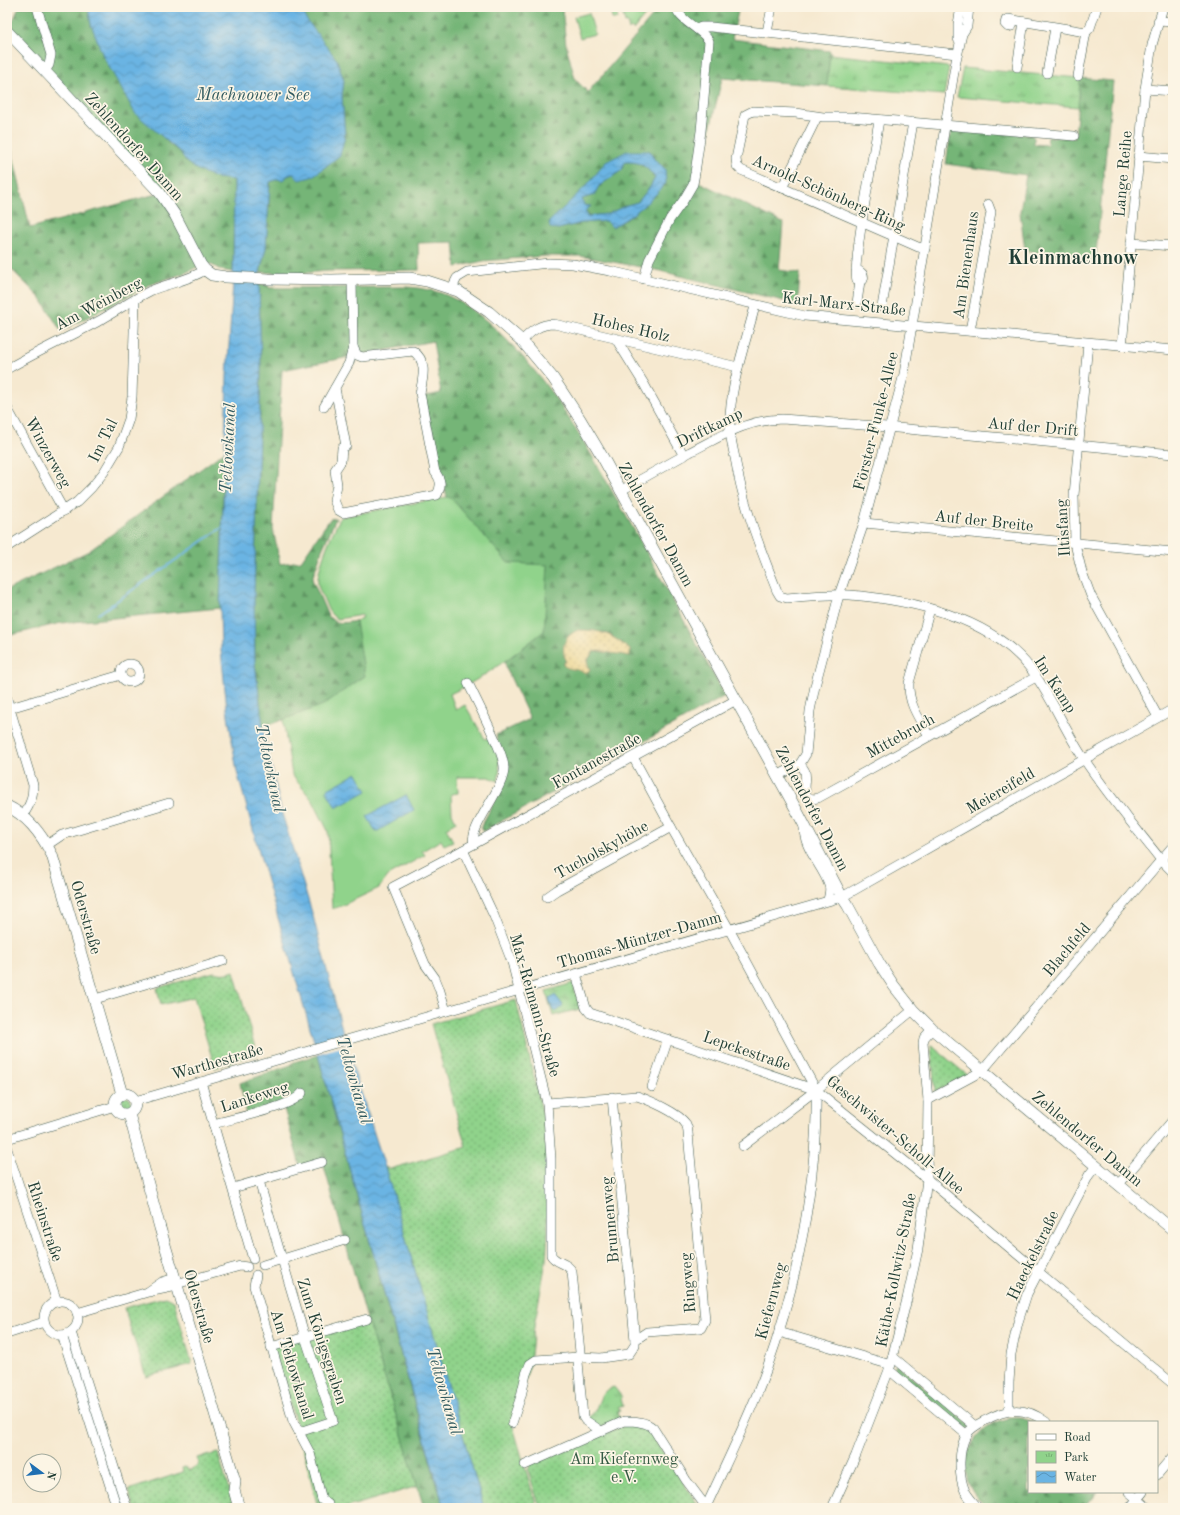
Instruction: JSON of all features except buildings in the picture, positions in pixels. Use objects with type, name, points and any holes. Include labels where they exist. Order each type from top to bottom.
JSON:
[{"type":"main road","name":"Zehlendorfer Damm","points":[[7,31],[160,193],[175,215],[204,270],[212,275],[269,279],[352,280],[409,278],[427,281],[458,290],[489,312],[522,341],[553,378],[580,419],[612,473],[620,491],[734,701],[777,776],[879,963],[894,986],[913,1010],[932,1029],[1173,1230]]},
{"type":"main road","name":"Oderstraße","points":[[7,806],[23,815],[33,825],[47,845],[55,865],[122,1094]]},
{"type":"main road","points":[[122,1094],[131,1096],[135,1101],[134,1107],[128,1114],[122,1113],[115,1106],[117,1098],[122,1094]]},
{"type":"main road","name":"Oderstraße","points":[[128,1114],[234,1481],[234,1490],[239,1508]]},
{"type":"main road","points":[[234,1481],[239,1489],[245,1508]]},
{"type":"street","points":[[37,7],[52,55],[49,65],[45,70]]},
{"type":"street","points":[[644,279],[649,260],[670,219],[688,193],[695,173],[709,42],[705,35],[680,15],[676,7]]},
{"type":"street","points":[[766,32],[772,7]]},
{"type":"street","name":"Förster-Funke-Allee","points":[[957,53],[956,47],[959,33],[958,24],[961,7]]},
{"type":"street","name":"Förster-Funke-Allee","points":[[800,764],[806,754],[810,711],[815,686],[839,595],[864,523],[904,374],[957,53],[962,34],[967,26],[969,7]]},
{"type":"street","points":[[1078,76],[1086,32],[1090,28],[1096,7]]},
{"type":"street","name":"Lange Reihe","points":[[1122,346],[1145,88],[1149,59],[1163,7]]},
{"type":"street","points":[[1014,21],[1086,32]]},
{"type":"street","points":[[1158,21],[1173,22]]},
{"type":"street","points":[[1017,66],[1024,22]]},
{"type":"street","points":[[697,29],[704,26],[957,53]]},
{"type":"street","points":[[1047,73],[1056,28]]},
{"type":"street","points":[[1145,88],[1173,91]]},
{"type":"street","name":"Arnold-Schönberg-Ring","points":[[925,248],[918,247],[742,170],[737,166],[736,159],[737,148],[745,115],[753,110],[796,113],[817,117],[850,117],[1074,136]]},
{"type":"street","points":[[782,188],[817,117]]},
{"type":"street","points":[[857,304],[860,281],[863,280],[864,276],[856,269],[879,120]]},
{"type":"street","points":[[882,307],[913,122]]},
{"type":"street","points":[[1138,156],[1173,159]]},
{"type":"street","name":"Am Bienenhaus","points":[[970,331],[991,212],[988,204]]},
{"type":"street","points":[[1131,243],[1173,246]]},
{"type":"street","name":"Karl-Marx-Straße","points":[[452,288],[460,276],[467,272],[548,263],[573,264],[644,279],[755,306],[824,319],[913,325],[1173,350]]},
{"type":"street","name":"Am Weinberg","points":[[7,369],[59,340],[96,322],[150,291],[187,279],[204,270]]},
{"type":"street","points":[[324,407],[349,363],[353,347],[352,280]]},
{"type":"street","name":"Im Tal","points":[[7,546],[64,511],[85,494],[104,472],[119,447],[129,419],[132,394],[135,300]]},
{"type":"street","points":[[730,431],[733,397],[738,367],[755,306]]},
{"type":"street","name":"Hohes Holz","points":[[522,341],[538,327],[554,324],[738,367]]},
{"type":"street","points":[[616,339],[644,384],[684,456]]},
{"type":"street","name":"Iltisfang","points":[[1088,343],[1074,495],[1075,544],[1082,572],[1091,596],[1158,717]]},
{"type":"street","points":[[335,388],[346,446],[342,448],[341,461],[335,470],[337,486],[334,500],[338,510],[343,514],[437,495],[440,489],[440,478],[435,472],[420,392],[423,372],[420,358],[413,351],[362,357],[357,355],[353,347]]},
{"type":"street","name":"Winzerweg","points":[[7,408],[64,511]]},
{"type":"street","name":"Driftkamp","points":[[620,491],[730,431],[755,422],[782,419],[890,428]]},
{"type":"street","name":"Auf der Drift","points":[[890,428],[1173,454]]},
{"type":"street","name":"Im Kamp","points":[[730,431],[742,497],[777,592],[783,598],[839,595],[889,600],[930,609],[969,622],[985,630],[1006,644],[1030,667],[1084,759],[1161,860],[1173,872]]},
{"type":"street","name":"Auf der Breite","points":[[864,523],[1173,552]]},
{"type":"street","points":[[929,736],[911,704],[909,683],[930,609]]},
{"type":"street","points":[[23,815],[31,804],[33,785],[8,704],[121,675]]},
{"type":"street","name":"Mittebruch","points":[[800,764],[806,772],[805,792],[808,797],[814,799],[1036,676]]},
{"type":"street","points":[[468,683],[490,728],[504,768],[503,778],[499,787],[472,839],[474,844]]},
{"type":"street","name":"Fontanestraße","points":[[446,1011],[435,978],[422,958],[393,887],[734,701]]},
{"type":"street","name":"Meiereifeld","points":[[842,897],[1173,709]]},
{"type":"street","name":"Geschwister-Scholl-Allee","points":[[633,757],[729,929],[816,1090],[927,1179],[1173,1384]]},
{"type":"street","points":[[777,776],[800,764]]},
{"type":"street","points":[[47,845],[62,835],[169,803]]},
{"type":"street","points":[[804,826],[804,835],[809,849],[829,885],[830,893],[828,900]]},
{"type":"street","name":"Tucholskyhöhe","points":[[547,897],[553,892],[671,827]]},
{"type":"street","name":"Blachfeld","points":[[982,1071],[1173,846]]},
{"type":"street","name":"Max-Reimann-Straße","points":[[463,850],[494,916],[512,962],[548,1103]]},
{"type":"street","name":"Thomas-Müntzer-Damm","points":[[446,1011],[842,897]]},
{"type":"street","points":[[95,999],[223,961]]},
{"type":"street","name":"Lepckestraße","points":[[576,974],[586,1008],[590,1012],[816,1090]]},
{"type":"street","points":[[743,1146],[816,1090],[913,1010]]},
{"type":"street","name":"Warthestraße","points":[[135,1101],[446,1011]]},
{"type":"street","name":"Käthe-Kollwitz-Straße","points":[[832,1508],[856,1455],[891,1364],[918,1249],[927,1179],[928,1100],[922,1043],[924,1038],[932,1029]]},
{"type":"street","points":[[652,1087],[668,1039]]},
{"type":"street","points":[[928,1100],[982,1071]]},
{"type":"street","points":[[77,1313],[148,1292],[162,1282],[176,1283],[240,1266],[250,1263],[260,1260],[263,1265],[262,1271],[256,1275],[251,1273],[250,1263],[232,1188],[201,1082]]},
{"type":"street","name":"Kiefernweg","points":[[706,1507],[755,1398],[779,1332],[794,1272],[806,1211],[813,1159],[816,1090]]},
{"type":"street","name":"Lankeweg","points":[[213,1124],[283,1105],[299,1097],[302,1093]]},
{"type":"street","name":"Ringweg","points":[[548,1103],[637,1096],[651,1100],[679,1117],[686,1124],[689,1140],[706,1320],[702,1328],[647,1332],[635,1340]]},
{"type":"street","name":"Brunnenweg","points":[[612,1097],[635,1340]]},
{"type":"street","points":[[548,1103],[551,1159],[551,1255],[554,1260],[567,1265],[572,1272],[583,1417],[601,1431]]},
{"type":"street","points":[[7,1139],[115,1106]]},
{"type":"street","points":[[1119,1184],[1173,1120]]},
{"type":"street","name":"Rheinstraße","points":[[7,1149],[57,1302]]},
{"type":"street","points":[[232,1188],[322,1162]]},
{"type":"street","name":"Haeckelstraße","points":[[1009,1410],[1011,1354],[1018,1322],[1027,1294],[1089,1175],[1096,1166]]},
{"type":"street","name":"Zum Königsgraben","points":[[259,1181],[305,1337],[333,1421],[299,1432]]},
{"type":"street","points":[[263,1265],[345,1240]]},
{"type":"street","name":"Am Teltowkanal","points":[[256,1275],[254,1286],[293,1421],[310,1453],[322,1500],[328,1504]]},
{"type":"street","points":[[57,1302],[69,1303],[77,1313],[78,1321],[74,1329],[66,1334],[53,1333],[44,1322],[44,1314],[48,1308],[57,1302]]},
{"type":"street","points":[[271,1347],[367,1319]]},
{"type":"street","points":[[7,1334],[44,1322]]},
{"type":"street","points":[[779,1332],[891,1364],[971,1430]]},
{"type":"street","points":[[66,1334],[115,1486],[127,1508]]},
{"type":"street","points":[[512,1423],[530,1364],[536,1360],[579,1357],[601,1358],[629,1354],[636,1345],[635,1340]]},
{"type":"street","points":[[891,1364],[971,1430]]},
{"type":"street","points":[[978,1508],[965,1491],[960,1474],[961,1451],[971,1430],[992,1416],[1009,1410],[1022,1411],[1038,1416],[1045,1421]]},
{"type":"street","points":[[525,1465],[624,1421],[635,1421],[651,1426],[686,1480],[706,1507]]},
{"type":"street","points":[[1158,1474],[1173,1456]]},
{"type":"street","points":[[115,1486],[117,1508]]},
{"type":"street","points":[[1130,1508],[1140,1496],[1148,1508]]},
{"type":"green space","points":[[19,7],[88,7],[91,24],[169,144],[181,153],[186,162],[216,178],[234,179],[233,272],[221,270],[210,264],[201,265],[185,273],[151,284],[61,331],[41,299],[7,265],[7,130],[30,228],[160,193],[8,32]]},
{"type":"green space","points":[[303,7],[562,7],[566,45],[575,79],[588,92],[660,7],[739,7],[732,39],[830,51],[827,86],[722,78],[698,180],[701,183],[783,223],[779,270],[800,273],[798,300],[796,304],[652,269],[580,256],[544,256],[483,261],[456,267],[454,242],[418,243],[419,270],[328,271],[291,274],[260,272],[266,248],[270,182],[293,174],[320,171],[340,155],[345,136],[342,96],[344,81],[337,60],[305,19]],"holes":[[[650,151],[654,159],[665,169],[641,207],[627,219],[612,227],[606,221],[582,223],[558,229],[587,185],[606,162]]]},
{"type":"green space","points":[[610,7],[615,7],[618,19],[612,19]]},
{"type":"green space","points":[[621,7],[652,7],[633,30],[631,28],[629,30],[627,22],[625,23]]},
{"type":"green space","points":[[589,13],[595,34],[580,38],[574,17]]},
{"type":"green space","points":[[830,54],[949,67],[944,95],[827,86]]},
{"type":"green space","points":[[963,68],[1080,78],[1078,107],[957,97]]},
{"type":"green space","points":[[1080,78],[1113,81],[1095,263],[1025,250],[1020,212],[1026,175],[946,164],[951,130],[953,129],[1032,135],[1034,138],[1034,144],[1047,145],[1048,137],[1075,138]]},
{"type":"green space","points":[[625,162],[639,163],[649,170],[655,178],[650,187],[638,202],[627,205],[608,214],[587,216],[582,199],[594,195],[599,186],[622,170]]},
{"type":"green space","points":[[259,284],[268,285],[269,288],[417,288],[443,294],[473,310],[508,341],[527,362],[560,405],[602,473],[725,696],[484,831],[481,827],[505,780],[496,735],[530,719],[507,670],[505,662],[544,631],[548,565],[508,563],[451,498],[447,497],[423,397],[441,393],[433,341],[282,370],[273,529],[280,564],[301,561],[330,519],[336,518],[322,550],[312,579],[328,616],[331,619],[340,623],[356,621],[365,676],[323,705],[263,727],[255,663],[254,596],[261,370]],"holes":[[[605,632],[630,650],[611,653],[598,651],[593,652],[582,671],[563,665],[566,658],[566,642],[570,634]]]},
{"type":"green space","points":[[224,452],[220,608],[61,623],[7,636],[7,590],[89,551]]},
{"type":"green space","points":[[447,497],[451,498],[508,563],[548,565],[544,631],[487,673],[450,694],[456,710],[465,705],[485,739],[491,738],[499,759],[500,769],[498,781],[489,777],[457,777],[458,793],[451,794],[452,813],[456,822],[446,828],[453,841],[444,845],[441,840],[422,851],[425,855],[389,875],[379,888],[332,909],[328,831],[313,801],[292,775],[283,720],[323,705],[365,676],[356,621],[363,617],[362,615],[338,619],[330,612],[318,585],[322,560],[341,517]]},
{"type":"green space","points":[[234,971],[257,1055],[235,1060],[215,1068],[194,997],[161,1005],[157,988],[214,972],[229,973]]},
{"type":"green space","points":[[573,983],[580,1009],[553,1016],[546,991]]},
{"type":"green space","points":[[516,1000],[544,1120],[547,1164],[548,1232],[546,1261],[534,1327],[530,1364],[512,1423],[537,1508],[484,1508],[385,1167],[390,1169],[466,1147],[431,1024]]},
{"type":"green space","points":[[931,1045],[967,1075],[935,1092]]},
{"type":"green space","points":[[318,1055],[444,1508],[424,1508],[367,1319],[323,1163],[301,1169],[283,1105],[247,1115],[240,1083],[288,1066],[294,1062]]},
{"type":"green space","points":[[125,1097],[130,1099],[132,1104],[130,1109],[125,1111],[120,1109],[118,1104],[120,1099]]},
{"type":"green space","points":[[165,1297],[174,1301],[192,1364],[146,1377],[124,1308]]},
{"type":"green space","points":[[367,1319],[418,1486],[344,1508],[318,1508],[299,1432],[271,1347]]},
{"type":"green space","points":[[897,1365],[971,1425],[967,1430],[894,1371],[894,1366]]},
{"type":"green space","points":[[614,1387],[622,1397],[621,1399],[623,1406],[618,1408],[620,1411],[617,1412],[620,1419],[601,1428],[587,1420],[594,1412],[603,1394]]},
{"type":"green space","points":[[1010,1418],[1021,1418],[1031,1421],[1028,1421],[1028,1493],[1096,1493],[1084,1508],[988,1508],[980,1501],[970,1487],[966,1475],[968,1453],[980,1434],[988,1427],[999,1421]]},
{"type":"green space","name":"Am Kiefernweg e.V.","points":[[628,1424],[647,1428],[700,1508],[540,1508],[528,1470],[531,1464]]},
{"type":"green space","points":[[218,1453],[234,1508],[134,1508],[128,1490],[183,1472],[182,1468],[185,1467],[191,1470],[197,1466],[197,1458]]},
{"type":"sand","points":[[578,630],[600,632],[612,637],[630,650],[630,656],[598,651],[593,652],[587,661],[590,670],[585,674],[579,670],[565,667],[563,665],[566,660],[564,655],[565,642],[570,635]]},
{"type":"water","points":[[88,7],[303,7],[306,19],[337,60],[344,81],[342,96],[345,136],[340,155],[311,177],[299,180],[293,174],[287,176],[285,179],[278,179],[270,182],[266,248],[260,272],[259,284],[261,370],[254,596],[255,663],[263,727],[281,810],[313,916],[348,1052],[385,1167],[484,1508],[444,1508],[318,1055],[237,772],[227,709],[221,651],[220,608],[227,376],[233,283],[234,180],[216,178],[196,169],[186,162],[181,153],[135,113],[103,56],[91,24]]},
{"type":"water","points":[[627,151],[650,151],[654,159],[665,169],[666,183],[641,208],[612,227],[606,221],[582,223],[558,229],[550,228],[549,222],[587,185],[606,162]],"holes":[[[625,162],[635,162],[646,167],[655,178],[650,187],[638,202],[627,205],[608,214],[587,216],[585,211],[591,206],[584,205],[582,199],[594,195],[599,186],[622,170]]]},
{"type":"water","points":[[357,773],[367,791],[336,808],[326,790]]},
{"type":"water","points":[[406,795],[414,810],[376,832],[367,816]]},
{"type":"water","points":[[555,995],[563,1005],[555,1012],[552,1009],[549,998]]},
{"type":"pier","points":[[345,1034],[348,1045],[316,1054],[312,1044]]},
{"type":"waterway","points":[[98,614],[223,527]]},
{"type":"district","name":"Kleinmachnow","points":[[1073,257]]},
{"type":"water label","name":"Machnower See","points":[[253,94]]},
{"type":"water label","name":"Teltowkanal","points":[[227,448]]},
{"type":"water label","name":"Teltowkanal","points":[[271,768]]},
{"type":"water label","name":"Teltowkanal","points":[[355,1080]]},
{"type":"water label","name":"Teltowkanal","points":[[445,1391]]}]
